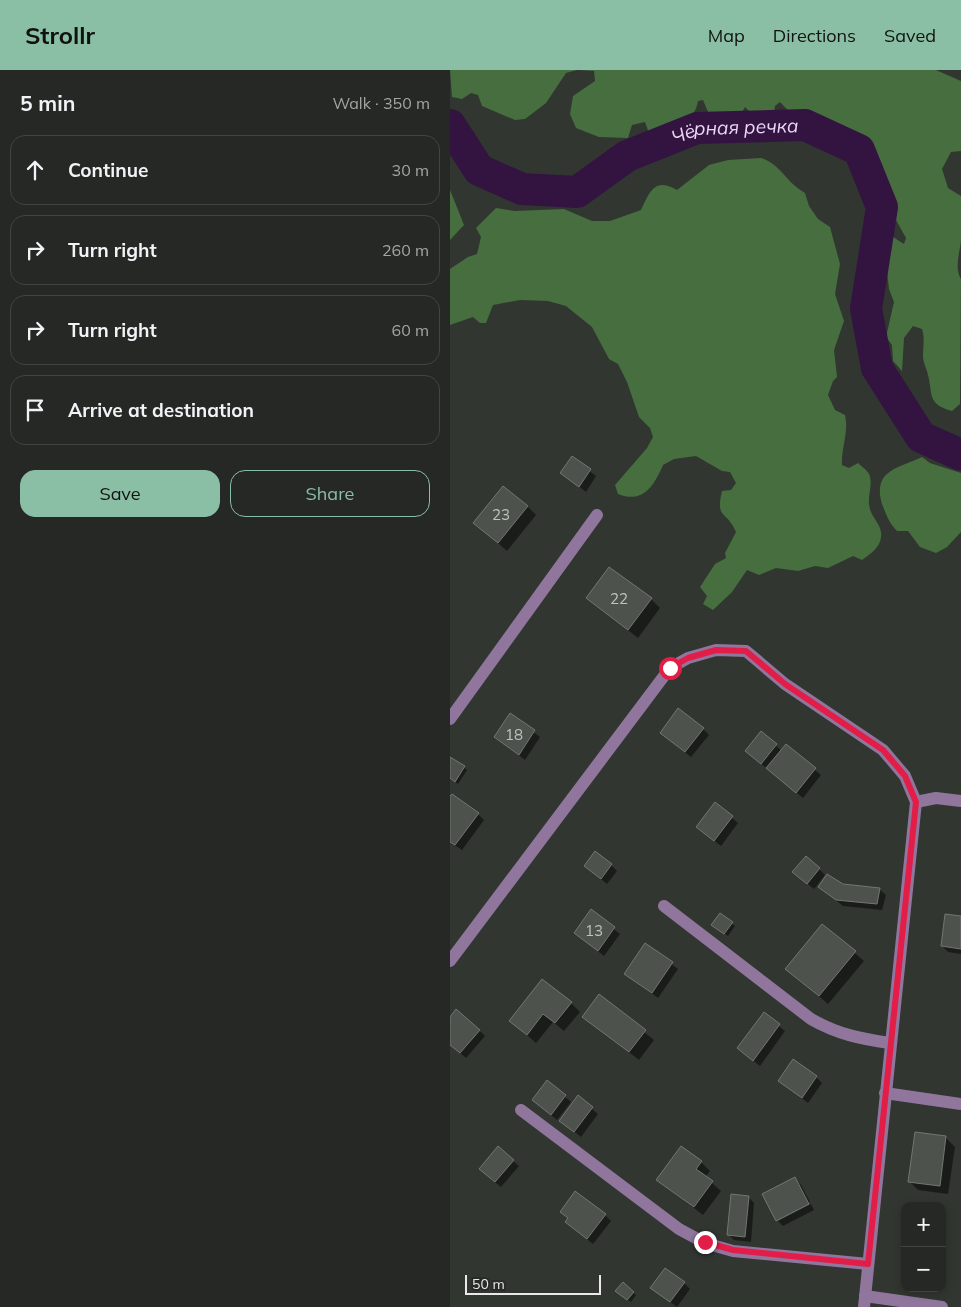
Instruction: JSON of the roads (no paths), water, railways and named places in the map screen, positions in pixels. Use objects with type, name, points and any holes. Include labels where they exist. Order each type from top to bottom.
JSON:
[{"type":"street","points":[[450,719],[597,515]]},
{"type":"street","points":[[450,961],[670,668],[688,658],[716,650],[746,651],[785,684],[883,750],[905,776],[916,802],[865,1301],[942,1307]]},
{"type":"street","points":[[916,802],[936,798],[961,801]]},
{"type":"street","points":[[664,906],[811,1019],[830,1031],[853,1038],[890,1044]]},
{"type":"street","points":[[885,1093],[961,1104]]},
{"type":"street","points":[[521,1110],[679,1229],[705,1242],[733,1250],[868,1264]]},
{"type":"waterway","name":"Чёрная речка","points":[[450,125],[479,170],[522,189],[577,192],[627,156],[697,128],[805,125],[859,150],[882,207],[866,309],[877,368],[921,437],[961,455]]}]
